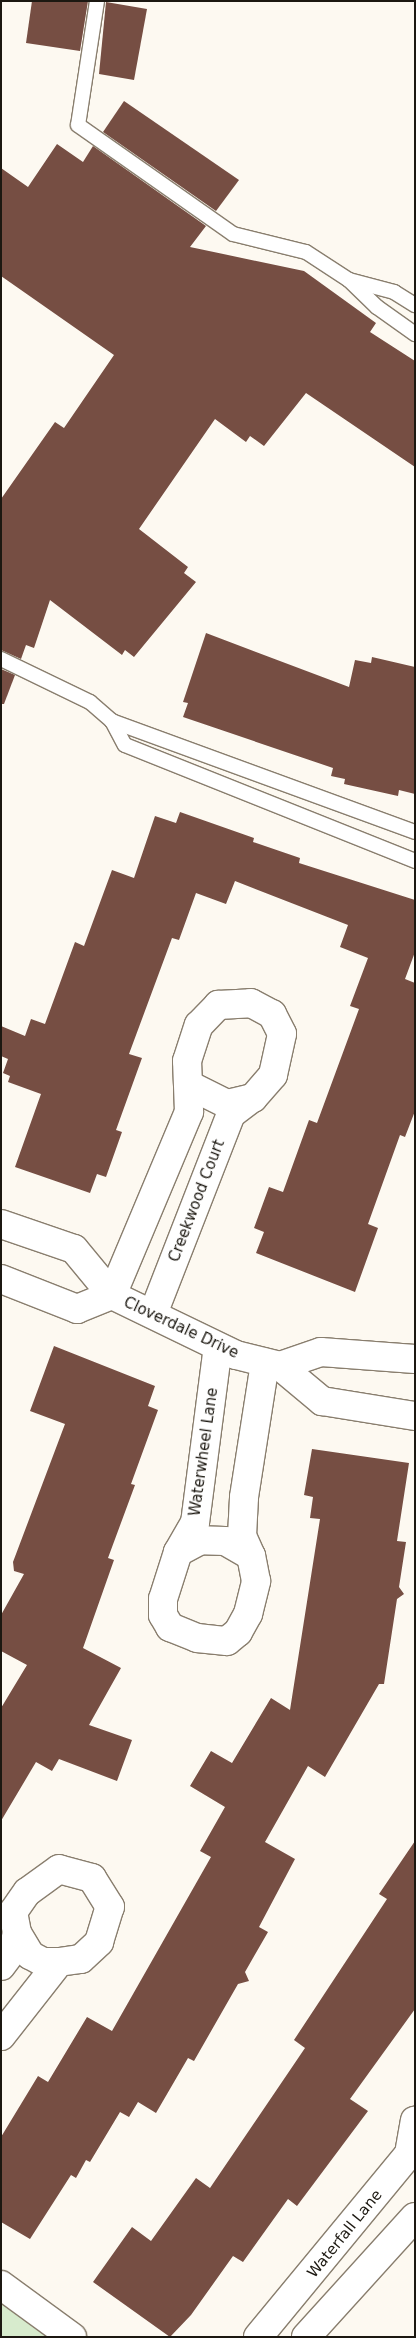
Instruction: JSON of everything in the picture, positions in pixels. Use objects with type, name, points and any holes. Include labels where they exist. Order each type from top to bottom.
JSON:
[{"type":"street","name":"Creekwood Court","points":[[112,1295],[189,1112],[187,1061],[199,1025],[218,1005],[251,1003],[272,1014],[282,1034],[273,1075],[253,1098],[231,1114],[152,1314]]},
{"type":"street","points":[[188,1085],[227,1104],[253,1098]]},
{"type":"street","name":"Cloverdale Drive","points":[[1,1224],[74,1249],[112,1295],[218,1347],[272,1365],[322,1401],[415,1416]]},
{"type":"street","name":"Cloverdale Drive","points":[[1,1279],[77,1308],[112,1295]]},
{"type":"street","name":"Waterwheel Lane","points":[[218,1347],[195,1523],[170,1567],[162,1615],[170,1628],[197,1638],[227,1641],[238,1632],[248,1614],[256,1581],[250,1556],[242,1536],[244,1497],[272,1365]]},
{"type":"street","points":[[272,1365],[322,1352],[415,1359]]},
{"type":"street","name":"Waterwheel Lane","points":[[178,1552],[209,1540],[225,1541],[250,1556]]},
{"type":"street","points":[[1,1966],[14,1950],[17,1933],[14,1912],[27,1892],[59,1869],[92,1878],[110,1907],[99,1942],[81,1959],[43,1962],[30,1955],[17,1933]]},
{"type":"street","points":[[1,2036],[59,1962]]},
{"type":"street","name":"Waterfall Lane","points":[[258,2337],[409,2154],[415,2121]]},
{"type":"street","points":[[306,2337],[415,2217]]},
{"type":"street","points":[[1,2285],[72,2337]]},
{"type":"lane","points":[[97,1],[78,125],[233,234],[306,252],[349,280],[377,307],[415,334]]},
{"type":"lane","points":[[349,280],[394,292],[415,305]]},
{"type":"lane","points":[[1,659],[90,702],[112,721],[415,832]]},
{"type":"lane","points":[[112,721],[125,745],[415,861]]},
{"type":"green space","points":[[1,2302],[54,2337],[1,2337]]},
{"type":"building","points":[[32,1],[88,1],[80,51],[26,43]]},
{"type":"building","points":[[106,2],[147,9],[134,80],[99,74]]},
{"type":"building","points":[[124,101],[239,180],[216,211],[103,132]]},
{"type":"building","points":[[57,144],[83,162],[93,146],[206,226],[190,247],[304,271],[376,323],[370,332],[415,361],[415,467],[306,393],[264,446],[250,436],[246,442],[215,419],[139,529],[188,567],[184,573],[196,582],[134,657],[125,650],[122,655],[50,600],[34,648],[26,645],[21,659],[1,650],[1,499],[55,422],[64,428],[114,355],[1,276],[1,168],[28,187]]},
{"type":"building","points":[[206,633],[349,687],[355,660],[371,663],[372,657],[415,667],[415,794],[399,790],[398,796],[344,784],[345,779],[331,776],[333,768],[183,717],[188,703],[183,702]]},
{"type":"building","points":[[1,669],[15,675],[4,704],[1,704]]},
{"type":"building","points":[[180,812],[254,838],[253,842],[300,858],[299,863],[415,900],[415,952],[405,979],[415,983],[415,1111],[405,1137],[400,1135],[368,1224],[378,1228],[355,1292],[256,1253],[264,1232],[254,1228],[269,1187],[283,1192],[309,1120],[317,1123],[359,1009],[350,1006],[368,958],[340,947],[348,925],[235,881],[226,904],[196,893],[179,940],[172,938],[129,1054],[142,1058],[116,1130],[122,1132],[106,1177],[97,1174],[90,1193],[15,1167],[41,1094],[8,1082],[10,1076],[3,1073],[8,1059],[1,1056],[1,1026],[25,1036],[31,1019],[45,1024],[75,942],[84,946],[112,870],[134,878],[155,816],[176,823]]},
{"type":"building","points":[[54,1346],[155,1386],[148,1406],[158,1410],[131,1484],[135,1485],[108,1558],[114,1560],[83,1648],[121,1668],[89,1725],[132,1740],[117,1781],[59,1759],[52,1771],[36,1762],[1,1821],[1,1708],[27,1665],[1,1651],[1,1615],[24,1574],[14,1571],[13,1562],[65,1424],[30,1411]]},
{"type":"building","points":[[312,1449],[409,1463],[397,1541],[406,1542],[399,1587],[404,1594],[397,1599],[384,1684],[379,1684],[325,1777],[308,1766],[265,1842],[295,1859],[259,1927],[268,1932],[245,1972],[249,1981],[238,1984],[194,2061],[188,2058],[156,2113],[138,2102],[129,2117],[120,2112],[90,2162],[86,2160],[76,2178],[71,2175],[30,2239],[1,2222],[1,2137],[38,2076],[48,2082],[87,2017],[112,2031],[211,1857],[200,1851],[225,1807],[190,1786],[211,1751],[232,1763],[271,1698],[290,1710],[320,1519],[310,1518],[313,1497],[304,1495]]},
{"type":"building","points":[[415,1841],[415,2009],[350,2099],[368,2111],[297,2206],[288,2199],[243,2262],[233,2256],[191,2315],[170,2337],[93,2282],[132,2227],[151,2241],[196,2178],[210,2188],[305,2048],[294,2040],[387,1899],[379,1894]]}]
